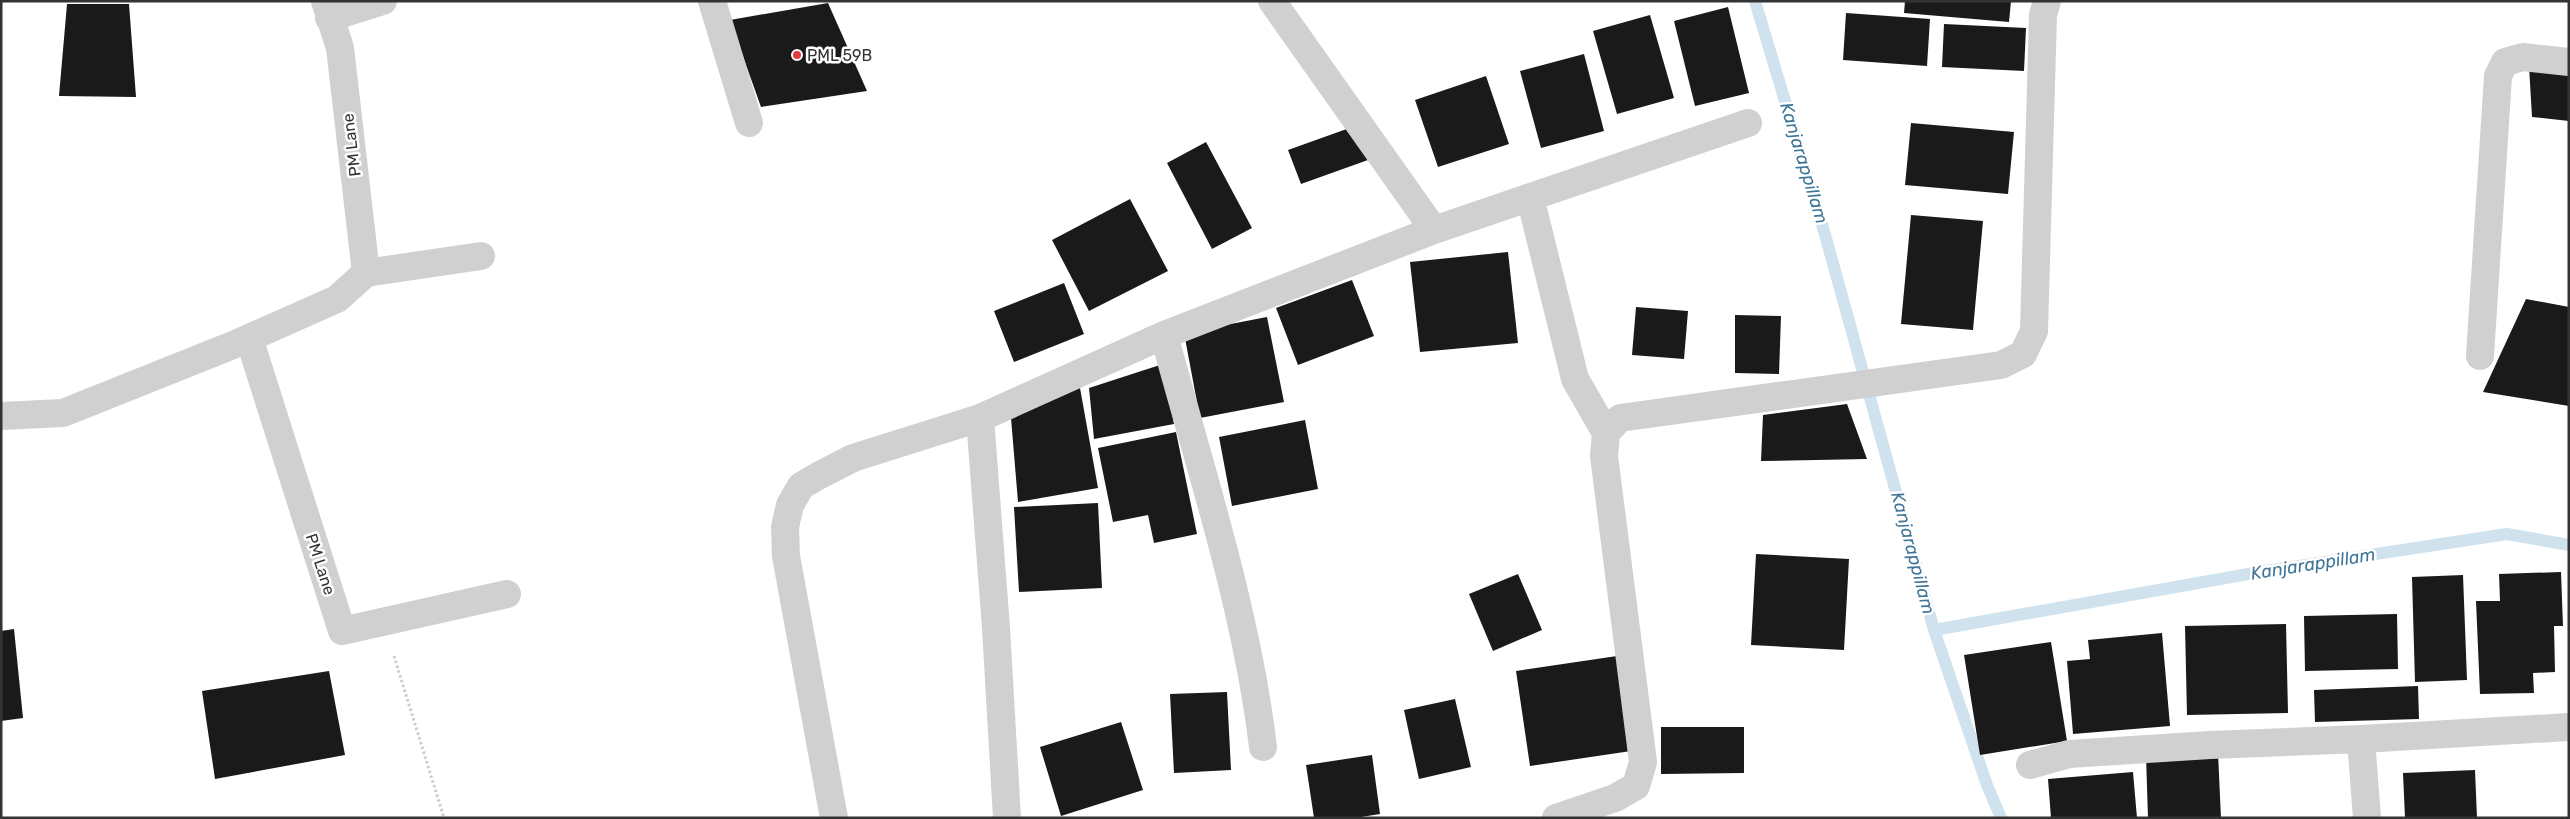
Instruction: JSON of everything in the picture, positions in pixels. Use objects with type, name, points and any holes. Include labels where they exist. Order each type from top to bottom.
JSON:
[{"type":"street","name":"PM Lane","points":[[366,273],[340,48],[327,10],[383,1]]},
{"type":"street","points":[[712,1],[749,123]]},
{"type":"street","points":[[1272,1],[1434,230]]},
{"type":"street","points":[[1606,433],[1620,418],[2001,365],[2023,354],[2034,332],[2043,15],[2048,1]]},
{"type":"street","points":[[2480,356],[2498,76],[2505,62],[2522,57],[2569,62]]},
{"type":"street","points":[[834,818],[786,556],[786,527],[790,504],[801,486],[853,458],[980,418],[1164,335],[1434,230],[1748,123]]},
{"type":"street","points":[[1530,197],[1575,379],[1606,433],[1604,456],[1643,762],[1636,786],[1615,798],[1556,818]]},
{"type":"street","points":[[1,416],[63,413],[249,338],[337,299],[366,273],[481,256]]},
{"type":"street","points":[[1164,335],[1229,573],[1258,706],[1263,747]]},
{"type":"street","name":"PM Lane","points":[[249,338],[342,631],[507,594]]},
{"type":"street","points":[[980,418],[996,618],[1007,818]]},
{"type":"street","points":[[2030,765],[2069,754],[2569,727]]},
{"type":"street","points":[[2361,739],[2367,818]]},
{"type":"path","points":[[381,622],[444,818]]},
{"type":"building","points":[[1905,1],[2011,1],[2009,22],[1904,13]]},
{"type":"building","name":"PML 59B","points":[[828,3],[867,91],[761,107],[730,20]]},
{"type":"building","points":[[67,4],[129,4],[136,97],[59,96]]},
{"type":"building","points":[[1728,7],[1749,93],[1695,106],[1674,21]]},
{"type":"building","points":[[1846,13],[1930,19],[1927,66],[1843,60]]},
{"type":"building","points":[[1650,15],[1674,98],[1617,114],[1593,31]]},
{"type":"building","points":[[1944,24],[2026,28],[2024,71],[1942,67]]},
{"type":"building","points":[[1584,54],[1604,131],[1541,148],[1520,71]]},
{"type":"building","points":[[2529,66],[2569,69],[2569,121],[2532,117]]},
{"type":"building","points":[[1486,76],[1509,144],[1438,167],[1415,100]]},
{"type":"building","points":[[1911,123],[2014,132],[2008,194],[1905,185]]},
{"type":"building","points":[[1355,126],[1368,160],[1301,184],[1288,150]]},
{"type":"building","points":[[1206,142],[1252,228],[1212,249],[1167,163]]},
{"type":"building","points":[[1130,199],[1168,271],[1089,311],[1052,240]]},
{"type":"building","points":[[1911,215],[1983,221],[1973,330],[1901,324]]},
{"type":"building","points":[[1508,252],[1518,343],[1420,352],[1410,262]]},
{"type":"building","points":[[1352,280],[1374,336],[1298,365],[1276,308]]},
{"type":"building","points":[[1064,283],[1084,334],[1014,362],[994,311]]},
{"type":"building","points":[[2526,299],[2569,307],[2569,406],[2483,392]]},
{"type":"building","points":[[1636,307],[1688,311],[1684,359],[1632,355]]},
{"type":"building","points":[[1735,315],[1781,316],[1779,374],[1735,373]]},
{"type":"building","points":[[1267,317],[1284,402],[1200,418],[1184,333]]},
{"type":"building","points":[[1163,364],[1174,424],[1094,439],[1089,388]]},
{"type":"building","points":[[1080,388],[1098,488],[1018,502],[1011,418]]},
{"type":"building","points":[[1847,404],[1867,459],[1761,461],[1763,415]]},
{"type":"building","points":[[1305,420],[1318,489],[1232,506],[1219,437]]},
{"type":"building","points":[[1176,432],[1197,534],[1154,543],[1148,515],[1113,522],[1098,448]]},
{"type":"building","points":[[1098,503],[1102,588],[1019,592],[1014,507]]},
{"type":"building","points":[[1756,554],[1849,559],[1844,650],[1751,645]]},
{"type":"building","points":[[2561,572],[2563,626],[2554,626],[2555,672],[2533,673],[2534,693],[2480,694],[2476,601],[2500,601],[2499,574]]},
{"type":"building","points":[[1518,574],[1542,630],[1493,651],[1469,594]]},
{"type":"building","points":[[2463,575],[2467,680],[2415,682],[2412,577]]},
{"type":"building","points":[[2397,614],[2398,669],[2305,671],[2304,616]]},
{"type":"building","points":[[2286,624],[2288,713],[2187,715],[2185,626]]},
{"type":"building","points":[[14,629],[23,718],[1,721],[1,631]]},
{"type":"building","points":[[2162,633],[2170,726],[2073,734],[2067,661],[2090,659],[2088,640]]},
{"type":"building","points":[[2051,642],[2067,741],[1980,755],[1964,655]]},
{"type":"building","points":[[1617,656],[1631,751],[1530,766],[1516,671]]},
{"type":"building","points":[[329,671],[345,755],[215,779],[202,691]]},
{"type":"building","points":[[2418,686],[2419,719],[2315,722],[2314,690]]},
{"type":"building","points":[[1227,692],[1231,770],[1174,773],[1170,694]]},
{"type":"building","points":[[1455,699],[1471,767],[1419,779],[1404,710]]},
{"type":"building","points":[[1121,722],[1143,790],[1061,816],[1040,747]]},
{"type":"building","points":[[1661,727],[1744,727],[1744,773],[1661,774]]},
{"type":"building","points":[[2218,753],[2221,818],[2148,818],[2146,756]]},
{"type":"building","points":[[1372,755],[1380,814],[1355,818],[1314,818],[1306,765]]},
{"type":"building","points":[[2475,770],[2477,818],[2405,818],[2403,773]]},
{"type":"building","points":[[2133,772],[2137,818],[2051,818],[2048,779]]},
{"type":"waterway","name":"Kanjarappillam","points":[[1755,1],[1826,238],[1934,630],[2265,571],[2507,534],[2569,545]]},
{"type":"waterway","points":[[1934,630],[1987,785],[2001,818]]},
{"type":"place","name":"PML 59B","points":[[797,55]]}]
